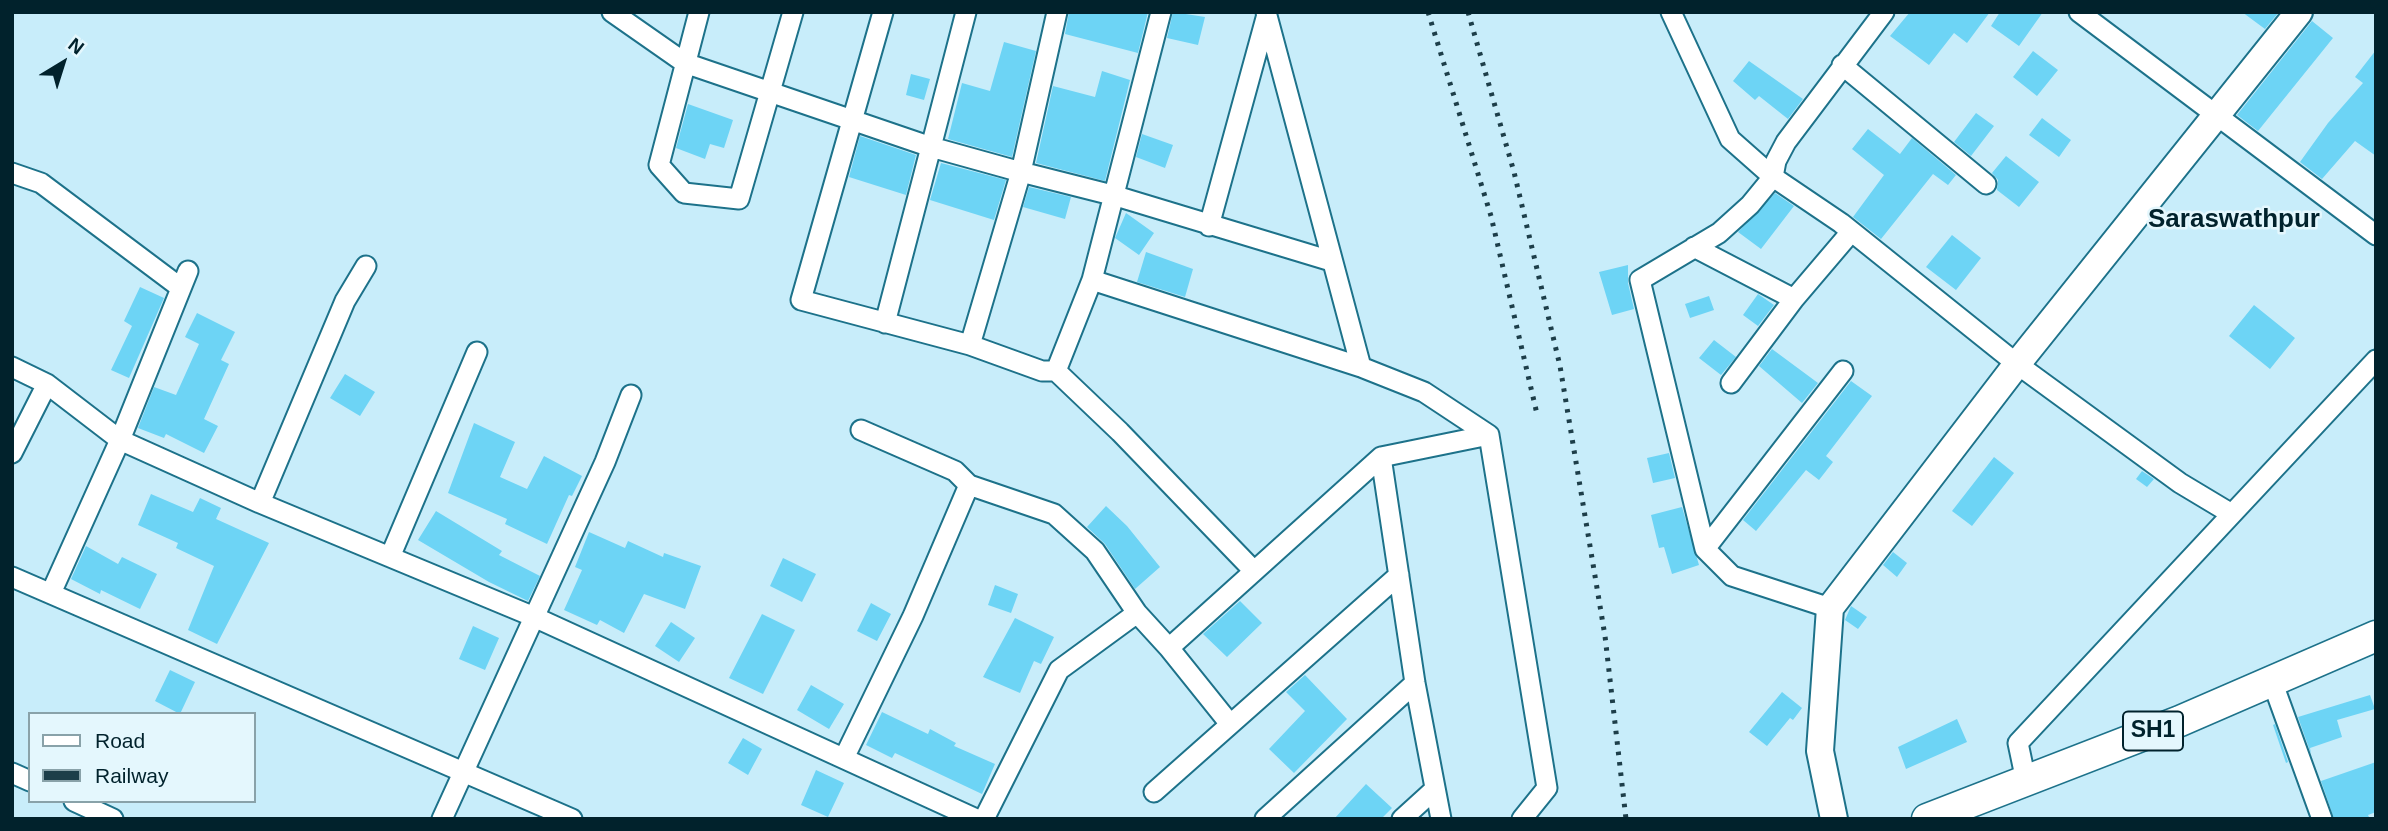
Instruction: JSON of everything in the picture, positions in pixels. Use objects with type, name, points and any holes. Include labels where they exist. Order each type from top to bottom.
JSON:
[{"type":"main road","name":"SH1","points":[[1927,819],[2180,721],[2376,636]]},
{"type":"street","points":[[612,12],[685,63],[772,94],[931,147],[1116,196],[1331,261]]},
{"type":"street","points":[[699,12],[659,165],[684,193],[739,199],[772,94],[793,12]]},
{"type":"street","points":[[883,12],[801,300],[970,345],[1042,371],[1056,371],[1120,432],[1254,571]]},
{"type":"street","points":[[885,323],[966,12]]},
{"type":"street","points":[[970,345],[1021,172],[1057,12]]},
{"type":"street","points":[[1056,371],[1092,280],[1116,196],[1161,12]]},
{"type":"street","points":[[1671,12],[1730,139],[1773,177],[1851,232],[2017,364],[2180,483],[2230,513]]},
{"type":"street","points":[[1830,608],[1732,576],[1705,549],[1640,281],[1734,220],[1773,177],[1776,161],[1786,142],[1884,12]]},
{"type":"street","points":[[2079,12],[2376,234]]},
{"type":"street","points":[[1833,819],[1820,751],[1830,608],[2017,364],[2299,12]]},
{"type":"street","points":[[1209,226],[1266,14]]},
{"type":"street","points":[[1266,14],[1361,367]]},
{"type":"street","points":[[1842,65],[1986,184]]},
{"type":"street","points":[[12,173],[41,183],[185,279],[120,440],[51,593]]},
{"type":"street","points":[[1731,383],[1794,299],[1851,232]]},
{"type":"street","points":[[1694,247],[1794,299]]},
{"type":"street","points":[[260,503],[345,301],[366,266]]},
{"type":"street","points":[[1092,280],[1361,367],[1424,392],[1489,435],[1547,788],[1522,819]]},
{"type":"street","points":[[390,556],[477,352]]},
{"type":"street","points":[[2026,781],[2018,743],[2230,513],[2376,360]]},
{"type":"street","points":[[12,367],[47,384],[120,440],[260,503],[532,616],[976,819]]},
{"type":"street","points":[[1705,549],[1843,371]]},
{"type":"street","points":[[12,453],[47,384]]},
{"type":"street","points":[[442,819],[532,616],[605,462],[631,395]]},
{"type":"street","points":[[861,430],[955,471],[970,485],[1054,514],[1095,551],[1137,613],[1230,724]]},
{"type":"street","points":[[1169,648],[1381,457],[1489,435]]},
{"type":"street","points":[[1381,457],[1415,683],[1441,819]]},
{"type":"street","points":[[844,758],[913,616],[970,485]]},
{"type":"street","points":[[1154,792],[1399,575]]},
{"type":"street","points":[[12,577],[572,819]]},
{"type":"street","points":[[984,819],[1059,670],[1137,613]]},
{"type":"street","points":[[2272,681],[2322,819]]},
{"type":"street","points":[[1265,819],[1415,683]]},
{"type":"street","points":[[12,773],[28,780]]},
{"type":"street","points":[[1402,819],[1435,789]]},
{"type":"street","points":[[78,803],[113,819]]},
{"type":"building","points":[[1069,12],[1148,12],[1138,53],[1065,34]]},
{"type":"building","points":[[1173,12],[1205,17],[1198,45],[1167,38]]},
{"type":"building","points":[[1910,12],[1990,12],[1967,43],[1954,33],[1929,65],[1890,36]]},
{"type":"building","points":[[2000,12],[2043,12],[2019,46],[1991,26]]},
{"type":"building","points":[[2242,12],[2279,12],[2265,29]]},
{"type":"building","points":[[2312,21],[2333,38],[2258,131],[2237,115]]},
{"type":"building","points":[[1004,42],[1036,51],[1012,157],[948,139],[962,83],[990,91]]},
{"type":"building","points":[[2376,50],[2376,156],[2355,141],[2322,179],[2300,162],[2328,123],[2363,83],[2355,77]]},
{"type":"building","points":[[2033,51],[2058,70],[2037,96],[2013,77]]},
{"type":"building","points":[[1749,61],[1803,99],[1788,119],[1759,96],[1755,100],[1733,81]]},
{"type":"building","points":[[1102,71],[1130,80],[1105,181],[1036,163],[1053,86],[1095,97]]},
{"type":"building","points":[[911,74],[930,79],[924,100],[906,95]]},
{"type":"building","points":[[688,104],[733,120],[724,148],[710,144],[705,159],[676,148]]},
{"type":"building","points":[[1976,113],[1994,126],[1971,156],[1954,142]]},
{"type":"building","points":[[2042,118],[2071,140],[2059,157],[2029,135]]},
{"type":"building","points":[[1868,129],[1900,154],[1912,138],[1956,175],[1948,185],[1933,174],[1881,239],[1853,217],[1884,175],[1852,149]]},
{"type":"building","points":[[1142,134],[1173,145],[1165,168],[1136,157]]},
{"type":"building","points":[[860,136],[916,155],[906,195],[849,177]]},
{"type":"building","points":[[2006,156],[2039,182],[2019,207],[1997,190],[1998,180],[1992,173]]},
{"type":"building","points":[[941,163],[1006,180],[994,220],[930,200]]},
{"type":"building","points":[[1029,187],[1071,197],[1065,219],[1023,207]]},
{"type":"building","points":[[1775,193],[1794,206],[1761,249],[1738,232]]},
{"type":"building","points":[[1126,213],[1154,233],[1139,255],[1115,238]]},
{"type":"building","points":[[1952,235],[1981,258],[1956,290],[1926,267]]},
{"type":"building","points":[[1146,252],[1193,269],[1185,297],[1137,282]]},
{"type":"building","points":[[1628,265],[1628,283],[1634,309],[1612,315],[1599,272]]},
{"type":"building","points":[[140,287],[164,298],[129,378],[111,370],[132,326],[124,321]]},
{"type":"building","points":[[1758,294],[1774,305],[1758,326],[1743,315]]},
{"type":"building","points":[[1709,296],[1714,310],[1690,318],[1685,304]]},
{"type":"building","points":[[2254,305],[2295,338],[2270,369],[2229,336]]},
{"type":"building","points":[[197,313],[235,332],[221,360],[229,364],[204,419],[218,426],[204,453],[166,434],[164,438],[138,428],[154,387],[176,395],[199,344],[185,337]]},
{"type":"building","points":[[1714,340],[1736,357],[1721,375],[1699,358]]},
{"type":"building","points":[[1772,349],[1818,383],[1802,403],[1759,366]]},
{"type":"building","points":[[345,374],[375,392],[360,416],[330,398]]},
{"type":"building","points":[[1851,381],[1872,396],[1826,456],[1833,462],[1819,480],[1806,470],[1756,531],[1743,520]]},
{"type":"building","points":[[474,423],[515,442],[500,477],[527,489],[544,456],[582,476],[572,496],[569,495],[547,544],[505,524],[507,519],[448,493]]},
{"type":"building","points":[[1669,453],[1675,478],[1653,483],[1647,458]]},
{"type":"building","points":[[1994,457],[2014,473],[1972,526],[1952,511]]},
{"type":"building","points":[[2142,471],[2154,479],[2147,487],[2136,479]]},
{"type":"building","points":[[151,494],[193,512],[200,498],[221,508],[216,519],[269,543],[217,644],[188,630],[214,566],[176,548],[178,543],[138,525]]},
{"type":"building","points":[[1106,506],[1127,526],[1160,567],[1135,589],[1105,544],[1087,527]]},
{"type":"building","points":[[1682,507],[1699,565],[1672,574],[1664,547],[1659,548],[1651,515]]},
{"type":"building","points":[[436,511],[502,551],[499,555],[540,576],[528,601],[489,582],[418,540]]},
{"type":"building","points":[[589,532],[625,548],[628,541],[663,557],[664,553],[701,566],[685,609],[644,594],[624,633],[600,620],[597,625],[564,610],[582,570],[575,567]]},
{"type":"building","points":[[86,546],[118,564],[122,557],[157,574],[140,609],[101,590],[100,594],[71,579]]},
{"type":"building","points":[[1893,552],[1907,563],[1897,577],[1883,565]]},
{"type":"building","points":[[783,558],[816,574],[802,602],[770,586]]},
{"type":"building","points":[[995,585],[1018,594],[1011,613],[988,605]]},
{"type":"building","points":[[1240,601],[1262,623],[1227,657],[1203,634]]},
{"type":"building","points":[[871,603],[891,614],[877,641],[857,631]]},
{"type":"building","points":[[1851,606],[1867,617],[1858,629],[1845,620]]},
{"type":"building","points":[[762,614],[795,630],[763,694],[729,678]]},
{"type":"building","points":[[1015,618],[1054,637],[1041,664],[1034,661],[1020,693],[983,677]]},
{"type":"building","points":[[671,622],[695,638],[679,662],[655,646]]},
{"type":"building","points":[[473,626],[499,638],[485,670],[459,659]]},
{"type":"building","points":[[170,670],[195,682],[181,712],[155,701]]},
{"type":"building","points":[[1305,675],[1347,719],[1294,773],[1269,749],[1305,711],[1286,692]]},
{"type":"building","points":[[811,685],[844,704],[829,729],[797,710]]},
{"type":"building","points":[[1782,692],[1802,708],[1767,746],[1749,732]]},
{"type":"building","points":[[2370,695],[2375,709],[2337,720],[2342,737],[2310,748],[2311,754],[2298,717]]},
{"type":"building","points":[[882,712],[928,734],[930,729],[956,743],[954,746],[995,764],[982,794],[895,753],[892,758],[866,745]]},
{"type":"building","points":[[1957,719],[1967,742],[1906,769],[1898,747]]},
{"type":"building","points":[[2275,724],[2288,762],[2286,763],[2273,725]]},
{"type":"building","points":[[743,738],[762,749],[748,775],[728,763]]},
{"type":"building","points":[[2376,762],[2376,812],[2368,815],[2370,819],[2334,819],[2321,781]]},
{"type":"building","points":[[816,770],[844,783],[828,817],[801,805]]},
{"type":"building","points":[[1366,784],[1392,808],[1381,819],[1334,819]]},
{"type":"railway","points":[[1428,12],[1491,216],[1537,414]]},
{"type":"railway","points":[[1468,12],[1514,172],[1560,366],[1605,636],[1626,819]]},
{"type":"district","name":"Saraswathpur","points":[[2234,220]]}]
